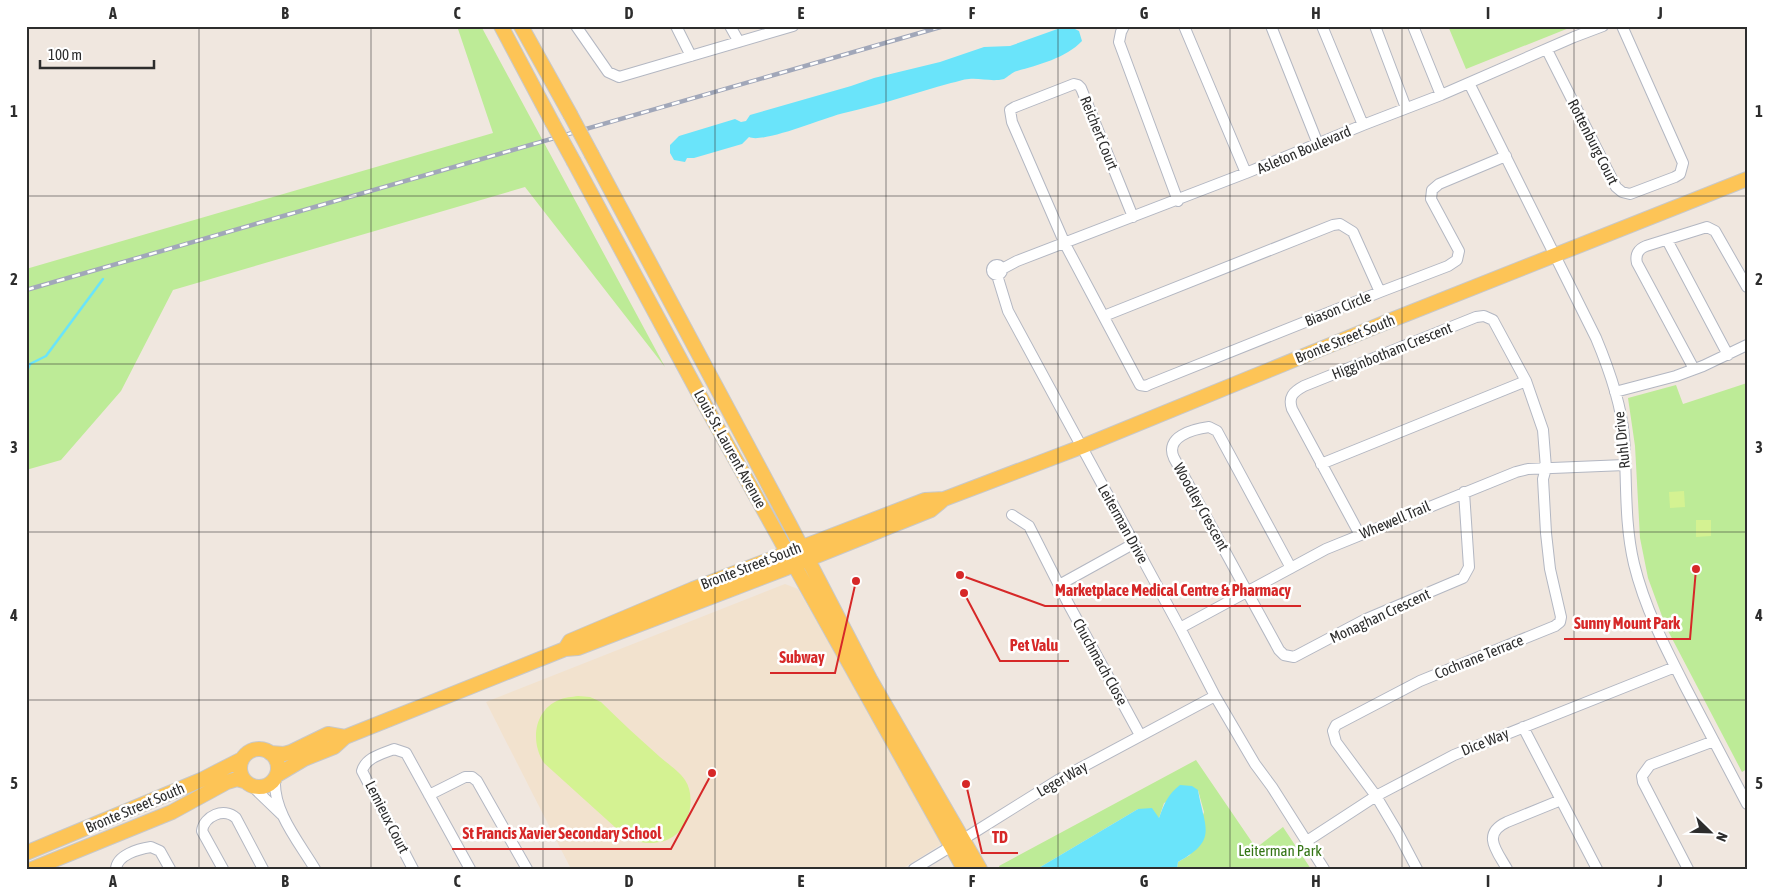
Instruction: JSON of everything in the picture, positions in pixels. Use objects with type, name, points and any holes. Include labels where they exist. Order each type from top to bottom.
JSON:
[{"type":"main road","name":"Louis St. Laurent Avenue","points":[[501,26],[700,396],[790,558],[957,843],[980,869]]},
{"type":"main road","name":"Louis St. Laurent Avenue","points":[[521,26],[805,553],[957,843],[964,869]]},
{"type":"main road","name":"Bronte Street South","points":[[276,777],[304,759],[334,747],[345,737],[565,648],[570,641],[693,589],[805,553],[925,500],[944,499],[1082,447],[1747,179]]},
{"type":"main road","name":"Bronte Street South","points":[[270,753],[284,754],[291,752],[328,734],[345,737]]},
{"type":"main road","points":[[260,749],[270,753],[277,762],[278,770],[276,777],[264,788],[248,783],[240,774],[239,766],[246,753],[260,749]]},
{"type":"main road","name":"Bronte Street South","points":[[26,853],[201,780],[242,759]]},
{"type":"main road","name":"Bronte Street South","points":[[32,869],[172,812],[229,782],[237,779],[248,783]]},
{"type":"street","points":[[576,26],[603,66],[612,75],[619,76],[789,27]]},
{"type":"street","points":[[676,26],[691,56]]},
{"type":"street","points":[[730,26],[739,42]]},
{"type":"street","points":[[1124,26],[1119,42],[1178,201]]},
{"type":"street","points":[[1184,26],[1246,174]]},
{"type":"street","points":[[1271,26],[1318,144]]},
{"type":"street","points":[[1322,26],[1363,124]]},
{"type":"street","points":[[1375,26],[1406,108]]},
{"type":"street","points":[[1413,26],[1441,95]]},
{"type":"street","name":"Asleton Boulevard","points":[[1000,272],[1017,261],[1066,244],[1246,174],[1363,124],[1441,95],[1603,26]]},
{"type":"street","name":"Rottenburg Court","points":[[1547,50],[1616,188],[1630,194],[1676,177],[1680,174],[1683,163],[1622,26]]},
{"type":"street","name":"Ruhl Drive","points":[[1469,83],[1596,338],[1610,373],[1621,418],[1628,532],[1640,587],[1655,628],[1747,804]]},
{"type":"street","name":"Reichert Court","points":[[1066,244],[1012,122],[1010,110],[1015,107],[1078,84],[1133,217]]},
{"type":"street","points":[[1380,292],[1448,266],[1457,260],[1459,251],[1431,199],[1432,190],[1439,184],[1506,156]]},
{"type":"street","name":"Biason Circle","points":[[1066,244],[1140,385],[1146,386],[1380,292],[1353,232],[1340,224],[1333,225],[1104,316]]},
{"type":"street","points":[[1694,369],[1636,263],[1635,258],[1641,248],[1702,228],[1710,228],[1717,235],[1747,288]]},
{"type":"street","points":[[1667,240],[1728,354]]},
{"type":"street","name":"Leiterman Drive","points":[[1000,272],[1008,311],[1215,696],[1255,764],[1324,869]]},
{"type":"street","name":"Higginbotham Crescent","points":[[1360,535],[1292,409],[1291,396],[1295,390],[1304,386],[1476,317],[1484,316],[1494,320],[1526,381],[1543,430],[1546,468]]},
{"type":"street","points":[[1615,392],[1676,376],[1747,345]]},
{"type":"street","points":[[1321,464],[1526,381]]},
{"type":"street","name":"Woodley Crescent","points":[[1248,592],[1171,453],[1172,446],[1181,435],[1209,427],[1217,431],[1291,568]]},
{"type":"street","name":"Whewell Trail","points":[[1180,628],[1326,549],[1516,472],[1528,469],[1625,465]]},
{"type":"street","name":"Cochrane Terrace","points":[[1376,796],[1336,742],[1333,731],[1336,725],[1420,681],[1555,626],[1560,622],[1562,617],[1550,569],[1546,533],[1543,479],[1546,468]]},
{"type":"street","name":"Monaghan Crescent","points":[[1248,592],[1279,650],[1288,657],[1294,657],[1366,619],[1463,578],[1469,567],[1464,492]]},
{"type":"street","name":"Chuchmach Close","points":[[1012,515],[1029,526],[1140,735]]},
{"type":"street","points":[[1059,585],[1133,544]]},
{"type":"street","name":"Dice Way","points":[[1307,841],[1376,796],[1454,755],[1675,667]]},
{"type":"street","name":"Leger Way","points":[[914,869],[1058,780],[1215,696]]},
{"type":"street","points":[[1523,727],[1597,869]]},
{"type":"street","points":[[1688,869],[1643,782],[1642,776],[1650,766],[1714,741]]},
{"type":"street","name":"Lemieux Court","points":[[413,869],[362,771],[369,759],[394,749],[406,753],[470,869]]},
{"type":"street","points":[[429,795],[465,776],[472,777],[477,781],[527,869]]},
{"type":"street","points":[[276,777],[275,794],[284,817],[316,869]]},
{"type":"street","points":[[248,783],[284,817]]},
{"type":"street","points":[[1376,796],[1398,832],[1417,869]]},
{"type":"street","points":[[1507,869],[1493,842],[1494,831],[1507,822],[1561,800]]},
{"type":"street","points":[[223,869],[202,831],[203,824],[207,820],[223,812],[232,814],[236,818],[263,869]]},
{"type":"street","points":[[116,869],[118,860],[151,847],[160,851],[170,869]]},
{"type":"shaded area","points":[[785,584],[798,589],[943,843],[902,869],[571,869],[486,702]]},
{"type":"green space","points":[[457,26],[481,26],[665,367],[525,187],[173,290],[121,391],[61,460],[26,470],[26,269],[493,133]]},
{"type":"green space","points":[[1448,26],[1574,26],[1466,69]]},
{"type":"green space","points":[[1747,383],[1747,769],[1742,772],[1666,627],[1648,578],[1640,538],[1635,446],[1628,398],[1676,385],[1683,404]]},
{"type":"green space","points":[[1684,491],[1685,507],[1670,508],[1669,492]]},
{"type":"green space","points":[[1696,520],[1711,520],[1711,536],[1696,537]]},
{"type":"green space","points":[[578,696],[590,697],[601,702],[685,780],[690,794],[690,810],[684,825],[674,836],[657,843],[639,842],[627,838],[544,763],[537,746],[536,736],[537,727],[544,711],[559,700]]},
{"type":"green space","name":"Leiterman Park","points":[[1196,760],[1256,848],[1283,827],[1311,869],[1177,869],[1178,862],[1190,855],[1204,812],[1198,790],[1164,803],[1159,818],[1138,809],[1037,869],[1000,869],[999,866]]},
{"type":"water","points":[[1069,26],[1079,31],[1082,41],[1075,47],[1060,56],[1015,72],[1004,79],[962,80],[835,115],[780,134],[767,137],[749,137],[742,144],[694,158],[687,158],[685,162],[674,160],[670,153],[670,145],[679,136],[735,119],[741,122],[746,121],[750,115],[874,78],[940,62],[984,47],[1010,46]]},
{"type":"water","points":[[1180,785],[1192,786],[1198,790],[1206,832],[1199,847],[1178,862],[1177,869],[1037,869],[1138,809],[1152,808],[1159,818],[1172,792]]},
{"type":"waterway","points":[[26,373],[30,364],[46,356],[103,279]]},
{"type":"railway","points":[[26,290],[944,26]]},
{"type":"place","name":"Sunny Mount Park","points":[[1696,569]]},
{"type":"place","name":"Marketplace Medical Centre & Pharmacy","points":[[960,575]]},
{"type":"place","name":"Subway","points":[[856,581]]},
{"type":"place","name":"Pet Valu","points":[[964,593]]},
{"type":"place","name":"St Francis Xavier Secondary School","points":[[712,773]]},
{"type":"place","name":"TD","points":[[966,784]]}]
